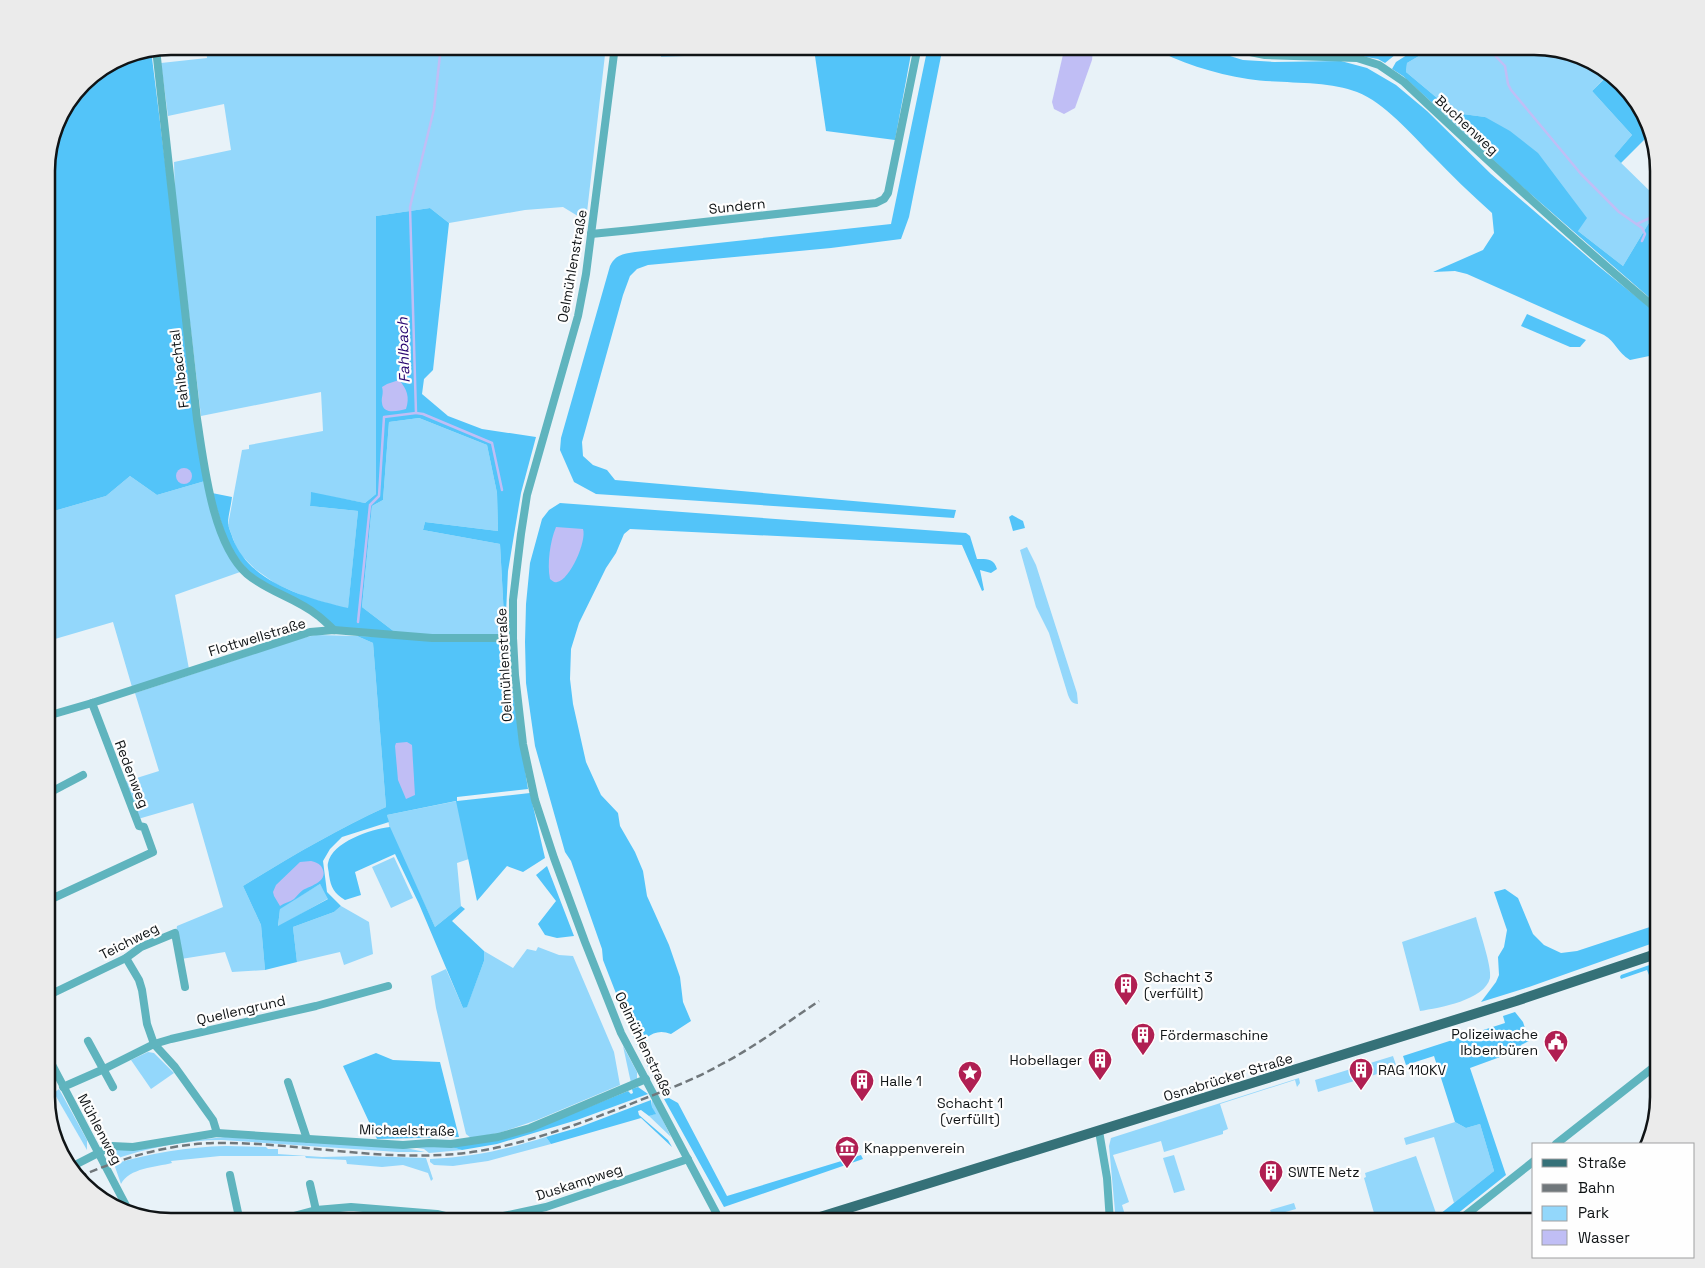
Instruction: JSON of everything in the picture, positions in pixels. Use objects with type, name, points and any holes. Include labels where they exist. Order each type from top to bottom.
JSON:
[{"type":"main road","name":"Osnabrücker Straße","points":[[833,1213],[1516,1002],[1650,956]]},
{"type":"street","name":"Oelmühlenstraße","points":[[614,55],[586,274],[578,316],[527,495],[516,571],[512,638],[520,725],[535,800],[554,858],[584,942],[621,1033],[716,1213]]},
{"type":"street","name":"Sundern","points":[[592,234],[876,203],[884,199],[888,193],[897,154],[916,55]]},
{"type":"street","name":"Buchenweg","points":[[1265,55],[1357,58],[1379,65],[1404,82],[1602,264],[1650,303]]},
{"type":"street","name":"Fahlbachtal","points":[[157,56],[206,480],[220,526],[226,545],[247,574],[316,614],[334,630]]},
{"type":"street","name":"Flottwellstraße","points":[[55,713],[310,632],[334,630],[432,638],[512,638]]},
{"type":"street","name":"Redenweg","points":[[55,898],[153,852],[144,827],[139,826],[92,703]]},
{"type":"street","points":[[55,790],[84,775]]},
{"type":"street","name":"Teichweg","points":[[55,992],[174,933],[184,987]]},
{"type":"street","points":[[126,958],[139,980],[147,1024],[154,1044],[175,1067],[213,1120],[217,1133]]},
{"type":"street","name":"Quellengrund","points":[[63,1087],[154,1044],[316,1006],[388,986]]},
{"type":"street","points":[[88,1041],[114,1086]]},
{"type":"street","points":[[1557,1143],[1650,1070]]},
{"type":"street","name":"Mühlenweg","points":[[55,1072],[98,1153],[119,1200]]},
{"type":"street","name":"Michaelstraße","points":[[77,1164],[112,1146],[133,1148],[217,1133],[403,1145],[451,1144],[498,1137],[530,1128],[646,1079]]},
{"type":"street","points":[[288,1082],[307,1139]]},
{"type":"street","points":[[1099,1131],[1107,1178],[1109,1213]]},
{"type":"street","name":"Duskampweg","points":[[518,1213],[546,1207],[688,1159]]},
{"type":"street","points":[[1468,1213],[1532,1163]]},
{"type":"street","points":[[230,1175],[238,1213]]},
{"type":"street","points":[[310,1184],[316,1210]]},
{"type":"street","points":[[305,1213],[350,1207],[425,1213]]},
{"type":"green space","points":[[207,55],[605,55],[586,221],[563,207],[525,210],[449,223],[430,208],[376,216],[376,494],[365,503],[311,493],[310,506],[358,511],[348,609],[308,598],[276,584],[255,569],[238,552],[228,525],[242,450],[249,449],[249,445],[323,431],[321,392],[201,416],[175,195],[174,162],[231,150],[224,104],[168,116],[161,63],[207,58]]},
{"type":"green space","points":[[661,55],[708,55],[661,57]]},
{"type":"green space","points":[[1421,55],[1549,56],[1571,61],[1604,78],[1592,91],[1632,135],[1614,156],[1650,191],[1650,221],[1623,266],[1578,231],[1485,117],[1455,113],[1406,72],[1407,63]]},
{"type":"green space","points":[[419,418],[487,445],[497,493],[498,531],[425,522],[423,530],[500,544],[505,635],[434,636],[396,633],[362,607],[372,506],[383,500],[389,422]]},
{"type":"green space","points":[[130,476],[157,495],[205,481],[226,547],[243,571],[175,595],[189,669],[132,687],[113,622],[55,639],[55,511],[106,496]]},
{"type":"green space","points":[[1027,547],[1036,565],[1077,693],[1078,704],[1070,700],[1049,633],[1036,607],[1020,550]]},
{"type":"green space","points":[[316,635],[357,636],[373,643],[386,807],[313,844],[243,886],[261,925],[265,970],[232,972],[225,952],[181,959],[176,932],[177,926],[223,907],[193,803],[138,819],[124,782],[159,771],[135,693]]},
{"type":"green space","points":[[457,801],[469,859],[457,863],[461,906],[435,927],[390,830],[387,815]]},
{"type":"green space","points":[[394,857],[413,898],[391,908],[372,867]]},
{"type":"green space","points":[[320,884],[329,898],[278,927],[280,908]]},
{"type":"green space","points":[[341,906],[369,922],[373,954],[344,965],[340,952],[297,962],[293,927],[334,912]]},
{"type":"green space","points":[[1476,917],[1489,965],[1490,978],[1486,986],[1480,992],[1460,1002],[1420,1011],[1402,942]]},
{"type":"green space","points":[[538,947],[559,955],[573,956],[614,1052],[620,1085],[537,1120],[499,1133],[471,1138],[466,1134],[436,1008],[431,976],[446,969],[463,1008],[467,1006],[484,961],[484,951],[513,968],[527,949],[536,951]]},
{"type":"green space","points":[[623,1046],[637,1072],[637,1079],[631,1083]]},
{"type":"green space","points":[[148,1052],[154,1053],[174,1073],[151,1089],[131,1060]]},
{"type":"green space","points":[[1393,1056],[1397,1068],[1318,1092],[1315,1080]]},
{"type":"green space","points":[[1299,1078],[1300,1083],[1297,1087],[1295,1080],[1220,1104],[1228,1129],[1223,1131],[1223,1134],[1164,1152],[1161,1141],[1113,1155],[1129,1202],[1122,1205],[1124,1213],[1115,1213],[1109,1146],[1111,1138]]},
{"type":"green space","points":[[59,1089],[87,1140],[87,1150],[55,1095]]},
{"type":"green space","points":[[652,1098],[671,1137],[649,1116],[655,1114],[652,1107]]},
{"type":"green space","points":[[1455,1122],[1466,1128],[1480,1124],[1494,1171],[1454,1203],[1434,1137],[1406,1145],[1404,1138]]},
{"type":"green space","points":[[225,1137],[406,1148],[425,1152],[398,1152],[222,1140],[194,1141],[166,1146],[112,1160],[108,1152],[113,1149]]},
{"type":"green space","points":[[546,1137],[551,1144],[488,1161],[453,1166],[434,1165],[430,1162],[430,1159],[461,1157],[489,1152]]},
{"type":"green space","points":[[226,1146],[266,1147],[268,1149],[278,1149],[278,1154],[322,1157],[426,1158],[433,1179],[431,1181],[428,1173],[403,1165],[382,1167],[347,1164],[346,1160],[306,1158],[305,1156],[220,1156],[171,1161],[172,1163],[136,1171],[121,1184],[114,1164],[169,1151]]},
{"type":"green space","points":[[448,1146],[462,1150],[429,1153],[424,1149],[410,1147]]},
{"type":"green space","points":[[1174,1155],[1185,1190],[1174,1193],[1163,1158]]},
{"type":"green space","points":[[1416,1156],[1436,1213],[1374,1213],[1364,1178],[1366,1177],[1365,1173]]},
{"type":"green space","points":[[1294,1203],[1296,1209],[1282,1213],[1271,1213],[1270,1210]]},
{"type":"shaded area","points":[[911,55],[895,140],[826,131],[815,56]]},
{"type":"shaded area","points":[[926,55],[941,55],[909,217],[901,239],[831,248],[648,265],[637,269],[630,276],[623,295],[582,442],[583,456],[593,465],[607,470],[615,480],[956,510],[954,518],[596,494],[574,482],[560,450],[561,438],[610,266],[614,259],[623,254],[635,252],[891,224]]},
{"type":"shaded area","points":[[1168,55],[1227,55],[1243,60],[1274,62],[1341,61],[1367,68],[1396,85],[1427,111],[1491,174],[1650,308],[1650,356],[1630,360],[1604,335],[1467,274],[1455,271],[1433,272],[1483,250],[1494,233],[1492,213],[1397,120],[1367,97],[1345,88],[1304,83],[1261,81],[1222,74]]},
{"type":"shaded area","points":[[1354,55],[1395,55],[1385,63],[1378,59]]},
{"type":"shaded area","points":[[1407,55],[1421,55],[1407,63],[1406,72],[1455,113],[1485,117],[1510,131],[1538,153],[1587,218],[1578,231],[1623,266],[1650,221],[1650,298],[1511,177],[1403,76],[1392,69],[1396,62]]},
{"type":"shaded area","points":[[152,56],[205,481],[157,495],[130,476],[106,496],[55,511],[55,163],[64,126],[84,94],[100,79],[113,71],[134,61]]},
{"type":"shaded area","points":[[1605,79],[1626,100],[1644,134],[1645,139],[1621,163],[1614,156],[1632,135],[1592,91]]},
{"type":"shaded area","points":[[430,208],[449,223],[433,370],[424,379],[422,394],[448,416],[482,429],[536,437],[521,493],[508,571],[505,635],[500,544],[423,530],[425,522],[498,531],[497,493],[487,445],[419,418],[389,422],[383,500],[372,506],[362,607],[396,633],[335,629],[249,572],[229,547],[212,493],[232,497],[228,526],[241,554],[252,567],[266,578],[298,593],[348,608],[358,511],[310,506],[311,492],[365,503],[376,494],[376,216]]},
{"type":"shaded area","points":[[1527,314],[1586,340],[1580,347],[1570,347],[1521,326]]},
{"type":"shaded area","points":[[560,503],[966,533],[970,536],[977,559],[992,561],[997,569],[991,573],[980,570],[984,590],[982,591],[962,545],[630,529],[624,534],[579,623],[571,649],[570,679],[573,704],[586,762],[601,795],[618,813],[620,826],[635,852],[643,871],[647,896],[669,945],[680,977],[683,1002],[691,1021],[671,1034],[658,1032],[646,1038],[652,1059],[663,1084],[658,1087],[633,1037],[603,960],[602,949],[571,861],[565,852],[535,746],[526,683],[526,604],[530,563],[542,519],[549,510]]},
{"type":"shaded area","points":[[1012,515],[1023,521],[1025,528],[1013,531],[1009,517]]},
{"type":"shaded area","points":[[357,636],[505,640],[528,789],[457,797],[457,801],[530,793],[545,858],[523,872],[507,866],[477,901],[456,801],[387,815],[389,822],[342,837],[330,849],[323,861],[327,892],[341,906],[334,912],[293,927],[297,962],[265,970],[261,925],[243,886],[313,844],[386,807],[373,643]],"holes":[[[320,884],[328,899],[278,926],[280,909]]]},
{"type":"shaded area","points":[[390,827],[435,927],[461,906],[465,909],[452,921],[484,951],[484,961],[467,1007],[463,1008],[419,904],[395,854],[355,872],[361,895],[345,900],[332,887],[328,864],[331,856],[337,849],[353,838]]},
{"type":"shaded area","points":[[547,866],[574,936],[557,938],[545,935],[538,924],[556,901],[536,875]]},
{"type":"shaded area","points":[[1505,889],[1518,898],[1533,934],[1544,945],[1561,953],[1577,951],[1650,927],[1650,944],[1481,1002],[1499,975],[1498,957],[1504,947],[1507,930],[1494,892]]},
{"type":"shaded area","points":[[1650,965],[1650,978],[1647,970],[1621,979],[1621,975]]},
{"type":"shaded area","points":[[1515,1012],[1523,1022],[1529,1041],[1521,1045],[1522,1049],[1470,1068],[1506,1175],[1458,1213],[1441,1213],[1494,1171],[1480,1124],[1466,1128],[1455,1122],[1434,1056],[1406,1065],[1403,1056],[1505,1023],[1503,1016]]},
{"type":"shaded area","points":[[376,1053],[393,1060],[440,1062],[459,1137],[377,1139],[343,1066]]},
{"type":"shaded area","points":[[638,1087],[648,1094],[577,1120],[497,1144],[462,1150],[448,1146],[483,1142],[574,1113],[628,1091],[631,1094],[633,1093],[632,1089]]},
{"type":"shaded area","points":[[669,1098],[678,1103],[727,1196],[861,1155],[863,1159],[724,1207],[664,1099]]},
{"type":"shaded area","points":[[651,1100],[656,1114],[649,1116],[641,1110],[638,1111],[639,1115],[668,1140],[672,1147],[641,1118],[551,1144],[546,1137],[580,1127]]},
{"type":"water","points":[[1063,55],[1092,55],[1075,108],[1064,114],[1054,109],[1052,102]]},
{"type":"water","points":[[399,380],[407,393],[406,409],[388,411],[383,407],[382,403],[382,387]]},
{"type":"water","points":[[184,468],[190,470],[192,476],[190,482],[184,484],[178,482],[176,476],[178,470]]},
{"type":"water","points":[[556,527],[583,529],[584,535],[580,551],[572,568],[562,580],[555,582],[550,579],[549,560]]},
{"type":"water","points":[[407,742],[412,745],[415,795],[406,799],[398,780],[395,746],[396,743]]},
{"type":"water","points":[[311,861],[321,866],[323,871],[322,879],[280,906],[273,892],[276,885],[300,862]]},
{"type":"waterway","name":"Fahlbach","points":[[358,622],[370,505],[379,496],[384,417],[416,413],[410,207],[434,109],[440,55]]},
{"type":"waterway","points":[[1495,55],[1505,66],[1511,90],[1581,174],[1619,212],[1642,228],[1645,234],[1642,241]]},
{"type":"waterway","points":[[1637,224],[1650,218]]},
{"type":"waterway","points":[[416,413],[423,414],[492,443],[502,490]]},
{"type":"railway","points":[[85,1175],[145,1153],[197,1144],[243,1143],[414,1156],[465,1153],[511,1144],[579,1123],[697,1077],[746,1050],[819,1001]]},
{"type":"place","name":"Schacht 3 (verfüllt)","points":[[1126,1006]]},
{"type":"place","name":"Fördermaschine","points":[[1143,1056]]},
{"type":"place","name":"Polizeiwache Ibbenbüren","points":[[1556,1063]]},
{"type":"place","name":"Hobellager","points":[[1100,1081]]},
{"type":"place","name":"RAG 110KV","points":[[1361,1091]]},
{"type":"place","name":"Schacht 1 (verfüllt)","points":[[970,1094]]},
{"type":"place","name":"Halle 1","points":[[862,1102]]},
{"type":"place","name":"Knappenverein","points":[[847,1169]]},
{"type":"place","name":"SWTE Netz","points":[[1271,1193]]}]
